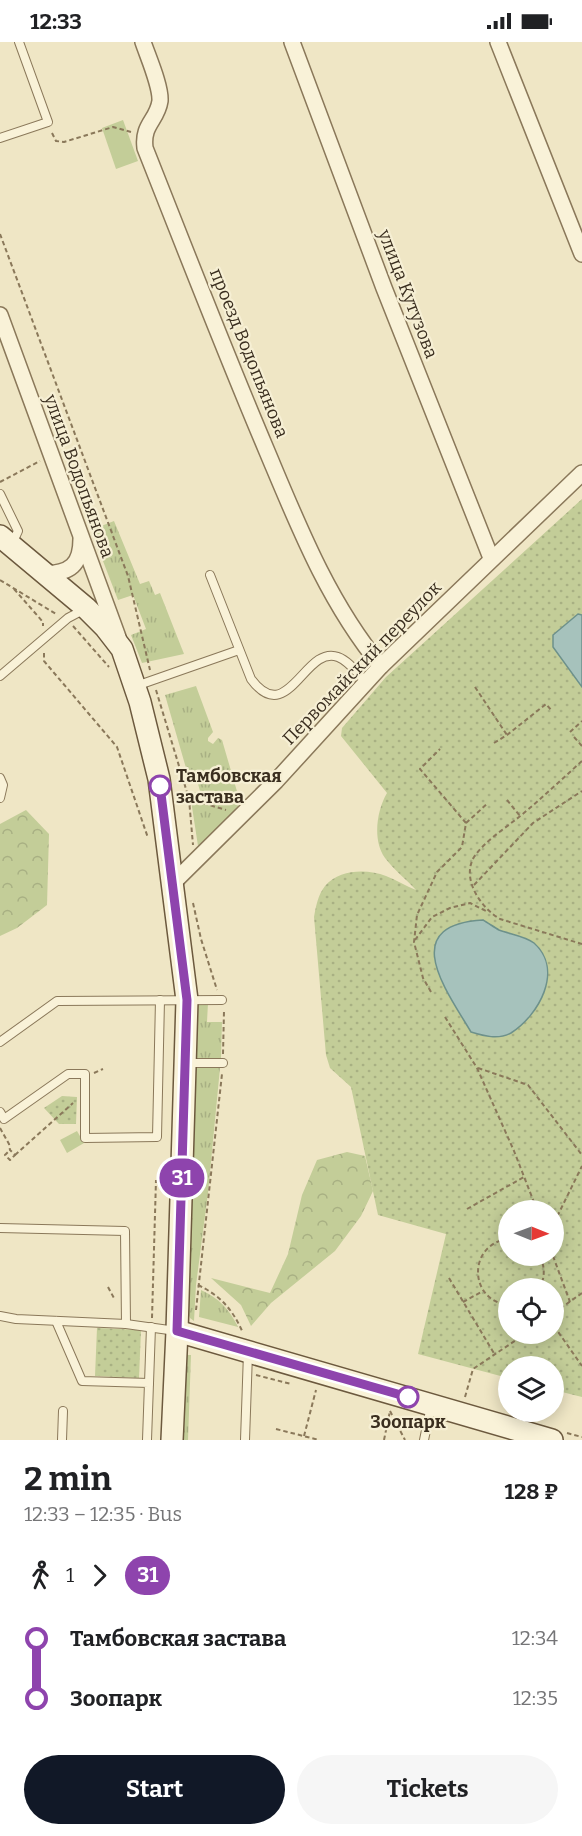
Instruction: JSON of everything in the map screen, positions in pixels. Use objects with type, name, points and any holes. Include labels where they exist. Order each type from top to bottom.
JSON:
[{"type":"main road","points":[[6,541],[86,608],[105,627],[144,683],[159,779],[187,1000],[172,1440]]},
{"type":"main road","points":[[177,1331],[246,1342],[432,1404],[552,1440]]},
{"type":"street","points":[[143,42],[160,97],[158,109],[146,129]]},
{"type":"street","name":"улица Кутузова","points":[[292,42],[384,288],[491,558]]},
{"type":"street","points":[[498,42],[582,254]]},
{"type":"street","name":"проезд Водопьянова","points":[[146,129],[145,148],[301,531],[338,605],[363,645],[381,666]]},
{"type":"street","name":"улица Водопьянова","points":[[0,315],[122,649]]},
{"type":"street","name":"Первомайский переулок","points":[[173,883],[276,781],[381,666],[582,473]]},
{"type":"street","points":[[45,574],[64,572],[78,560],[81,536]]},
{"type":"lane","points":[[0,138],[48,122],[20,42]]},
{"type":"lane","points":[[0,494],[18,531],[6,541]]},
{"type":"lane","points":[[210,575],[251,679],[259,689],[269,694],[281,693],[292,687],[320,658],[325,656],[336,656],[343,659],[366,682]]},
{"type":"lane","points":[[0,676],[65,620],[86,608]]},
{"type":"lane","points":[[144,683],[239,650]]},
{"type":"lane","points":[[0,778],[3,785],[0,798]]},
{"type":"lane","points":[[0,1112],[4,1119],[68,1074],[86,1074],[85,1138],[157,1137],[160,1000]]},
{"type":"lane","points":[[0,1042],[57,1001],[222,1000]]},
{"type":"lane","points":[[186,1063],[223,1064]]},
{"type":"lane","points":[[0,1228],[125,1231],[126,1324]]},
{"type":"lane","points":[[0,1316],[16,1319],[126,1324],[177,1331]]},
{"type":"lane","points":[[56,1321],[82,1381],[149,1383]]},
{"type":"lane","points":[[147,1440],[151,1327]]},
{"type":"lane","points":[[245,1440],[246,1342]]},
{"type":"lane","points":[[424,1440],[432,1404]]},
{"type":"lane","points":[[62,1440],[63,1412]]},
{"type":"path","points":[[48,122],[56,141],[60,142],[113,127],[134,133],[146,129]]},
{"type":"path","points":[[0,234],[128,576],[144,683],[189,799],[193,852]]},
{"type":"path","points":[[0,482],[51,455]]},
{"type":"path","points":[[0,580],[71,624],[109,667]]},
{"type":"path","points":[[14,589],[43,622],[44,661],[117,747],[150,843]]},
{"type":"path","points":[[475,687],[507,735]]},
{"type":"path","points":[[494,743],[546,704],[552,711]]},
{"type":"path","points":[[570,732],[582,721]]},
{"type":"path","points":[[574,737],[582,746]]},
{"type":"path","points":[[440,749],[420,769],[466,823]]},
{"type":"path","points":[[488,912],[478,898],[469,877],[474,858],[497,834],[582,761]]},
{"type":"path","points":[[473,886],[533,823],[582,791]]},
{"type":"path","points":[[189,799],[243,814]]},
{"type":"path","points":[[507,800],[520,816]]},
{"type":"path","points":[[431,992],[423,978],[414,942],[417,915],[437,872],[462,847],[466,823],[488,803]]},
{"type":"path","points":[[192,895],[213,982],[225,1004],[223,1064],[196,1320]]},
{"type":"path","points":[[414,942],[432,917],[450,908],[470,903],[500,919],[582,944]]},
{"type":"path","points":[[445,1017],[477,1068],[533,1200]]},
{"type":"path","points":[[477,1068],[528,1085],[582,1155]]},
{"type":"path","points":[[0,1160],[7,1158],[12,1160],[85,1092]]},
{"type":"path","points":[[0,1128],[10,1150],[15,1155]]},
{"type":"path","points":[[7,1158],[6,1153],[10,1150]]},
{"type":"path","points":[[564,1203],[582,1166]]},
{"type":"path","points":[[467,1209],[524,1177]]},
{"type":"path","points":[[151,1327],[156,1180]]},
{"type":"path","points":[[498,1242],[487,1249],[480,1259],[478,1270],[478,1281],[483,1291],[491,1299],[498,1301]]},
{"type":"path","points":[[557,1266],[570,1302]]},
{"type":"path","points":[[449,1278],[495,1355]]},
{"type":"path","points":[[198,1285],[215,1294],[226,1304],[235,1316],[246,1342]]},
{"type":"path","points":[[108,1287],[111,1293]]},
{"type":"path","points":[[463,1302],[483,1291]]},
{"type":"path","points":[[564,1306],[582,1293]]},
{"type":"path","points":[[564,1340],[582,1366]]},
{"type":"path","points":[[462,1406],[473,1369],[511,1344]]},
{"type":"path","points":[[304,1436],[316,1390]]},
{"type":"path","points":[[384,1440],[390,1411],[405,1440]]},
{"type":"path","points":[[276,1429],[320,1440]]},
{"type":"green space","points":[[123,120],[138,161],[116,169],[102,128]]},
{"type":"green space","name":"Зоопарк","points":[[582,499],[582,1397],[564,1392],[564,1356],[498,1356],[498,1375],[418,1354],[446,1234],[378,1215],[351,1087],[330,1068],[326,1055],[314,917],[321,893],[331,880],[354,872],[371,872],[386,876],[416,890],[392,867],[381,851],[377,825],[387,793],[341,736],[342,728],[386,677]]},
{"type":"green space","points":[[114,521],[140,584],[149,581],[155,595],[160,593],[184,654],[142,663],[131,635],[146,629],[133,595],[118,600],[91,530]]},
{"type":"green space","points":[[196,686],[213,732],[208,741],[213,744],[218,738],[222,740],[241,805],[198,846],[190,794],[200,791],[195,773],[188,775],[165,695]]},
{"type":"green space","points":[[26,810],[49,834],[47,905],[17,928],[0,936],[0,824]]},
{"type":"green space","points":[[197,1003],[208,1003],[207,1022],[222,1022],[221,1058],[196,1058]]},
{"type":"green space","points":[[196,1068],[220,1068],[194,1321],[188,1313]]},
{"type":"green space","points":[[62,1096],[77,1097],[76,1124],[59,1124],[44,1108]]},
{"type":"green space","points":[[77,1131],[84,1143],[67,1153],[60,1140]]},
{"type":"green space","points":[[347,1152],[365,1156],[373,1191],[361,1216],[335,1251],[271,1303],[251,1326],[241,1305],[211,1278],[270,1293],[288,1254],[302,1195],[317,1160]]},
{"type":"green space","points":[[201,1290],[223,1305],[238,1327],[199,1317]]},
{"type":"green space","points":[[97,1328],[141,1330],[139,1378],[95,1376]]},
{"type":"green space","points":[[185,1355],[191,1355],[188,1440],[180,1440]]},
{"type":"water","points":[[578,614],[582,615],[582,687],[553,647],[553,635]]},
{"type":"water","points":[[483,920],[499,930],[534,943],[543,954],[547,966],[544,991],[531,1015],[511,1033],[496,1037],[471,1032],[450,997],[435,962],[435,947],[441,934],[457,925]]},
{"type":"bus line","name":"31","points":[[160,786],[187,1000],[177,1331],[408,1397]]},
{"type":"place","name":"Тамбовская застава","points":[[160,786]]},
{"type":"place","name":"Зоопарк","points":[[408,1397]]}]
